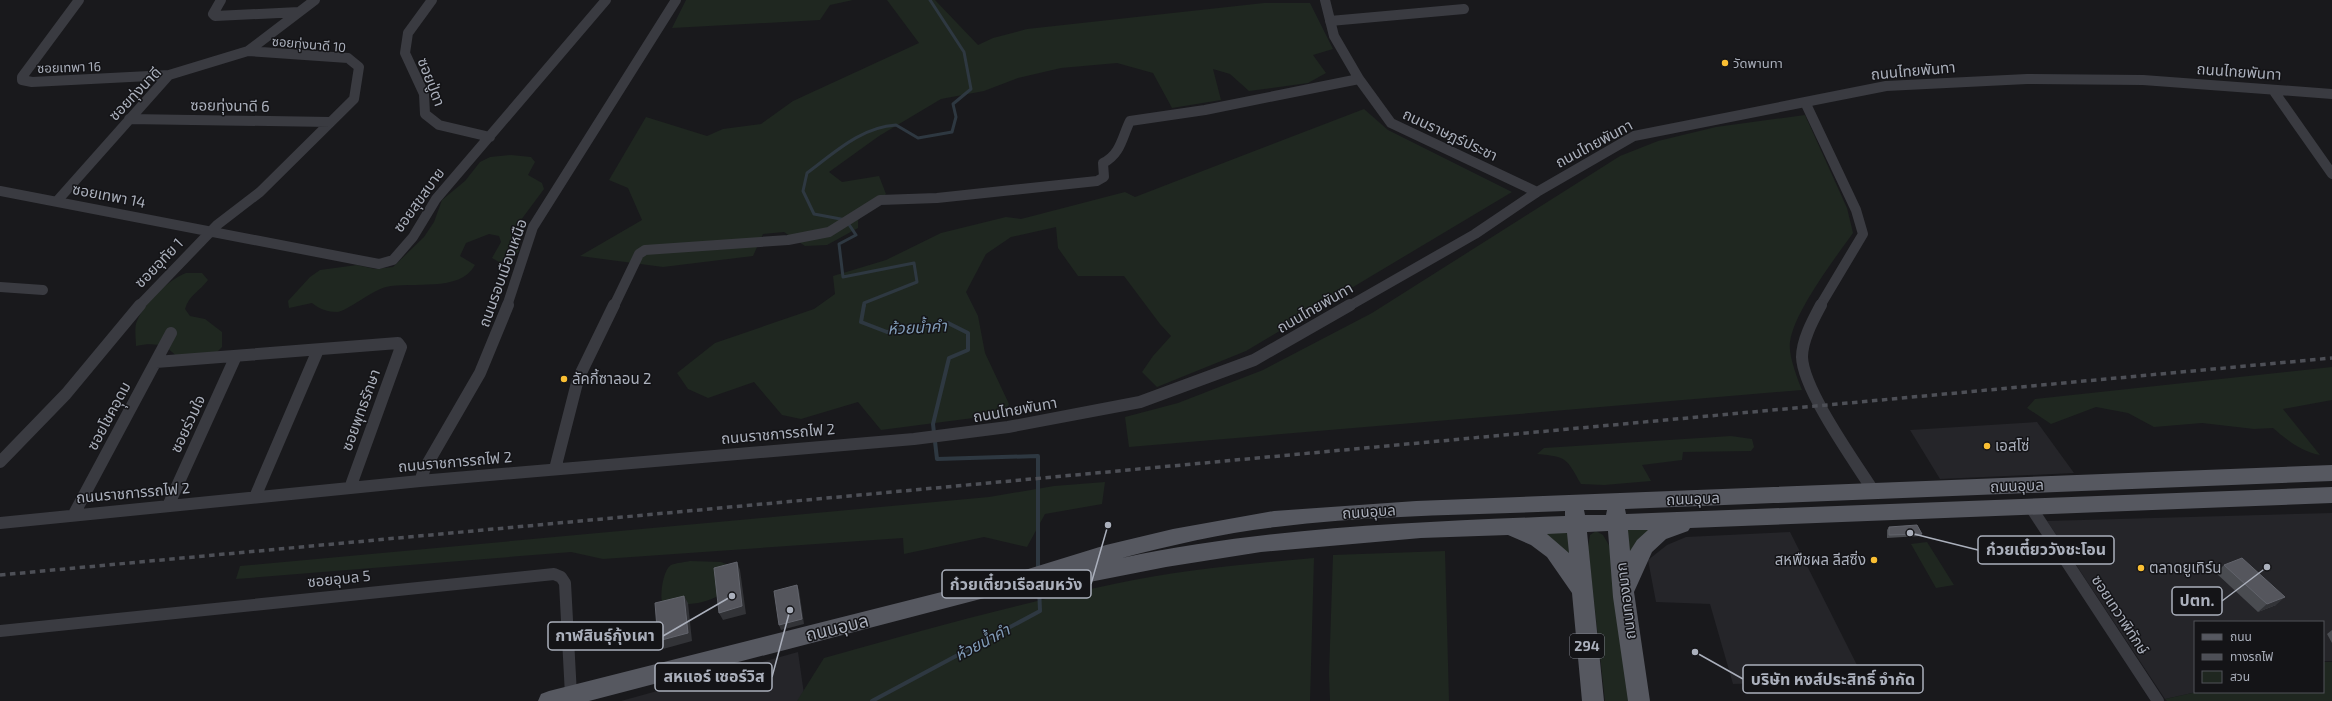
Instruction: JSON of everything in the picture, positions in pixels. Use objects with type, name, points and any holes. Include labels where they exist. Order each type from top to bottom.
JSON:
[{"type":"main road","name":"ถนนอุบล","points":[[1061,573],[1160,540],[1274,519],[1416,509],[2332,473]]},
{"type":"main road","points":[[2055,485],[2068,505]]},
{"type":"main road","name":"ถนนอุบล","points":[[549,701],[1009,584],[1061,573],[1275,541],[1421,530],[2332,495]]},
{"type":"main road","name":"ถนนทองมาก","points":[[1614,502],[1618,523],[1624,598],[1639,701]]},
{"type":"main road","name":"294","points":[[1574,503],[1577,524],[1581,591],[1593,701]]},
{"type":"main road","points":[[1624,598],[1633,565],[1644,543],[1668,527],[1714,519]]},
{"type":"main road","points":[[1506,527],[1530,534],[1546,542],[1564,562],[1581,591]]},
{"type":"street","name":"ซอยเทพา 16","points":[[79,0],[22,77],[22,80],[32,82],[169,75]]},
{"type":"street","points":[[221,0],[214,14],[215,16],[299,12]]},
{"type":"street","name":"ซอยทุ่งนาดี","points":[[57,201],[128,119],[169,75],[248,51],[315,0]]},
{"type":"street","name":"ซอยปู่ตา","points":[[432,0],[408,33],[405,53],[424,94],[425,114],[439,125],[490,137]]},
{"type":"street","name":"ซอยสุขสบาย","points":[[212,231],[379,264],[394,260],[413,237],[436,199],[606,0]]},
{"type":"street","name":"ถนนรอบเมืองเหนือ","points":[[420,481],[425,468],[480,373],[505,313],[533,227],[676,0]]},
{"type":"street","name":"ถนนราษฎร์ประชา","points":[[1325,0],[1334,36],[1359,79],[1391,123],[1537,192]]},
{"type":"street","points":[[1330,21],[1464,10]]},
{"type":"street","name":"ซอยทุ่งนาดี 10","points":[[248,51],[348,58],[359,67],[354,99]]},
{"type":"street","points":[[555,469],[578,379],[639,254],[645,250],[788,240],[828,232],[880,200],[899,198],[937,198],[1096,181],[1104,177],[1103,163],[1114,160],[1117,155],[1123,132],[1130,121],[1205,110],[1359,79]]},
{"type":"street","name":"ถนนไทยพันทา","points":[[914,439],[1008,427],[1140,402],[1254,360],[1475,234],[1537,192],[1634,136],[1886,86],[2027,80],[2143,80],[2332,94]]},
{"type":"street","points":[[2272,90],[2332,174]]},
{"type":"street","name":"ซอยอุทัย 1","points":[[0,462],[66,394],[137,308],[212,231],[260,192],[354,99]]},
{"type":"street","points":[[1805,102],[1856,210],[1863,234],[1810,325],[1802,356],[1809,385],[1874,492]]},
{"type":"street","name":"ซอยทุ่งนาดี 6","points":[[128,119],[330,122]]},
{"type":"street","name":"ซอยเทพา 14","points":[[0,191],[212,231]]},
{"type":"street","points":[[0,287],[42,290]]},
{"type":"street","name":"ซอยโชคอุุดม","points":[[74,514],[171,332]]},
{"type":"street","name":"ซอยพุทธรักษา","points":[[318,350],[398,343],[401,347],[350,488]]},
{"type":"street","points":[[156,362],[318,350],[255,498]]},
{"type":"street","name":"ซอยร่วมใจ","points":[[168,506],[236,356]]},
{"type":"street","name":"ถนนราชการรถไฟ 2","points":[[0,523],[74,514],[255,498],[420,481],[914,439]]},
{"type":"street","name":"ซอยเทวาพิทักษ์","points":[[2030,506],[2158,701]]},
{"type":"street","name":"ซอยอุบล 5","points":[[0,631],[554,574],[561,577],[565,583],[571,695]]},
{"type":"shaded area","name":"เอสโซ่","points":[[2037,422],[2074,473],[1940,479],[1910,430]]},
{"type":"shaded area","points":[[2332,513],[2332,661],[2324,661],[2324,621],[2194,621],[2194,693],[2165,699],[2047,521]]},
{"type":"shaded area","points":[[1790,532],[1864,679],[1733,684],[1710,604],[1656,602],[1648,560],[1667,545],[1686,537]]},
{"type":"shaded area","points":[[798,652],[805,701],[621,701]]},
{"type":"green space","points":[[686,0],[853,0],[830,5],[820,20],[672,28]]},
{"type":"green space","points":[[887,0],[935,0],[978,45],[993,38],[1027,29],[1264,3],[1310,3],[1333,49],[1313,55],[1326,73],[1308,83],[1249,91],[1230,74],[1213,69],[1221,100],[1172,108],[1153,73],[1117,63],[1061,68],[1018,78],[984,91],[941,99],[879,136],[829,172],[842,182],[879,176],[886,194],[858,220],[858,228],[827,245],[805,246],[784,232],[763,234],[753,256],[663,267],[580,256],[642,220],[628,188],[609,180],[646,117],[707,136],[723,129],[761,124],[793,101],[919,43]]},
{"type":"green space","points":[[1364,109],[1388,130],[1512,192],[1246,351],[1157,387],[1142,372],[1153,356],[1171,336],[1160,324],[1124,276],[1078,276],[1058,248],[1056,227],[1011,237],[986,254],[966,292],[978,316],[985,353],[1009,404],[1004,414],[881,430],[858,402],[801,419],[782,415],[754,382],[708,398],[688,389],[677,373],[715,343],[814,309],[835,294],[833,276],[886,260],[941,233],[1006,217],[1021,219],[1125,192],[1135,197]]},
{"type":"green space","points":[[1805,115],[1847,208],[1853,233],[1816,286],[1793,330],[1790,342],[1790,353],[1795,373],[1802,390],[1129,447],[1125,417],[1178,403],[1263,370],[1372,313],[1620,156],[1658,141],[1716,127]]},
{"type":"green space","points":[[511,155],[531,157],[535,162],[528,175],[542,183],[544,189],[518,224],[519,251],[512,259],[499,262],[492,258],[501,242],[499,236],[489,234],[466,243],[460,256],[475,265],[468,274],[458,279],[447,283],[397,285],[386,287],[374,292],[346,309],[337,312],[324,310],[312,303],[289,308],[288,301],[310,277],[320,270],[357,265],[375,269],[393,267],[424,237],[434,222],[442,200],[465,181],[480,162],[490,157]]},
{"type":"green space","points":[[186,273],[202,273],[208,280],[189,300],[185,309],[190,316],[205,319],[222,332],[222,347],[213,356],[176,356],[167,349],[158,345],[147,344],[136,346],[136,324],[146,306],[165,286]]},
{"type":"green space","points":[[2332,367],[2332,400],[2283,409],[2320,455],[2295,445],[2273,428],[2254,429],[2202,423],[2154,427],[2128,413],[2096,407],[2051,424],[2027,408],[2035,399]]},
{"type":"green space","points":[[1731,436],[1752,439],[1754,447],[1751,451],[1683,452],[1682,460],[1642,465],[1651,481],[1604,485],[1581,484],[1565,460],[1555,456],[1537,454],[1544,448]]},
{"type":"green space","points":[[1105,482],[1102,504],[1045,514],[1027,547],[984,537],[904,554],[903,538],[603,559],[571,552],[236,579],[240,566],[989,497],[1054,486]]},
{"type":"green space","points":[[1656,527],[1629,557],[1624,529]]},
{"type":"green space","points":[[1571,530],[1573,565],[1529,531]]},
{"type":"green space","points":[[1596,531],[1603,535],[1610,547],[1629,701],[1605,701],[1588,547],[1590,535]]},
{"type":"green space","points":[[1927,542],[1954,585],[1936,588],[1911,544]]},
{"type":"green space","points":[[1445,551],[1449,701],[1330,701],[1329,674],[1333,555]]},
{"type":"green space","points":[[1314,558],[1310,701],[797,701],[824,658],[968,618],[1041,600],[1139,579],[1214,568]]},
{"type":"green space","points":[[690,561],[721,562],[726,564],[727,569],[720,595],[713,599],[692,604],[662,602],[661,594],[663,582],[668,568],[673,564]]},
{"type":"green space","points":[[2324,662],[2332,662],[2332,701],[2167,701],[2165,699],[2194,693],[2324,693]]},
{"type":"building","points":[[1917,525],[1922,534],[1889,535],[1889,527]]},
{"type":"building","points":[[2242,558],[2285,597],[2267,604],[2224,565]]},
{"type":"building","points":[[737,562],[742,606],[719,613],[714,568]]},
{"type":"building","points":[[797,585],[802,619],[779,625],[774,591]]},
{"type":"building","points":[[684,596],[688,633],[658,641],[655,603]]},
{"type":"waterway","name":"ห้วยน้ำคำ","points":[[864,305],[864,303],[917,282],[914,263],[843,277],[839,244],[856,235],[846,220],[814,214],[803,191],[807,173],[848,142],[871,131],[896,125],[918,138],[952,132],[956,117],[953,104],[971,89],[964,52],[930,0]]},
{"type":"waterway","name":"ห้วยน้ำคำ","points":[[864,305],[861,322],[887,332],[948,323],[968,333],[968,350],[949,358],[933,424],[937,459],[1038,456],[1038,569]]},
{"type":"waterway","name":"ห้วยน้ำคำ","points":[[872,701],[1040,611],[1039,587]]},
{"type":"railway","points":[[0,575],[2332,358]]},
{"type":"place","name":"วัดพานทา","points":[[1725,63]]},
{"type":"place","name":"ลัคกี้ซาลอน 2","points":[[564,379]]},
{"type":"place","name":"เอสโซ่","points":[[1987,446]]},
{"type":"place","name":"ก๋วยเตี๋ยวเรือสมหวัง","points":[[1108,525]]},
{"type":"place","name":"ก๋วยเตี๋ยววังชะโอน","points":[[1910,533]]},
{"type":"place","name":"สหพืชผล ลีสซิ่ง","points":[[1874,560]]},
{"type":"place","name":"ปตท.","points":[[2267,567]]},
{"type":"place","name":"ตลาดยูเทิร์น","points":[[2141,568]]},
{"type":"place","name":"กาฬสินธุ์กุ้งเผา","points":[[732,596]]},
{"type":"place","name":"สหแอร์ เซอร์วิส","points":[[790,610]]},
{"type":"place","name":"บริษัท หงส์ประสิทธิ์ จำกัด","points":[[1695,652]]}]
